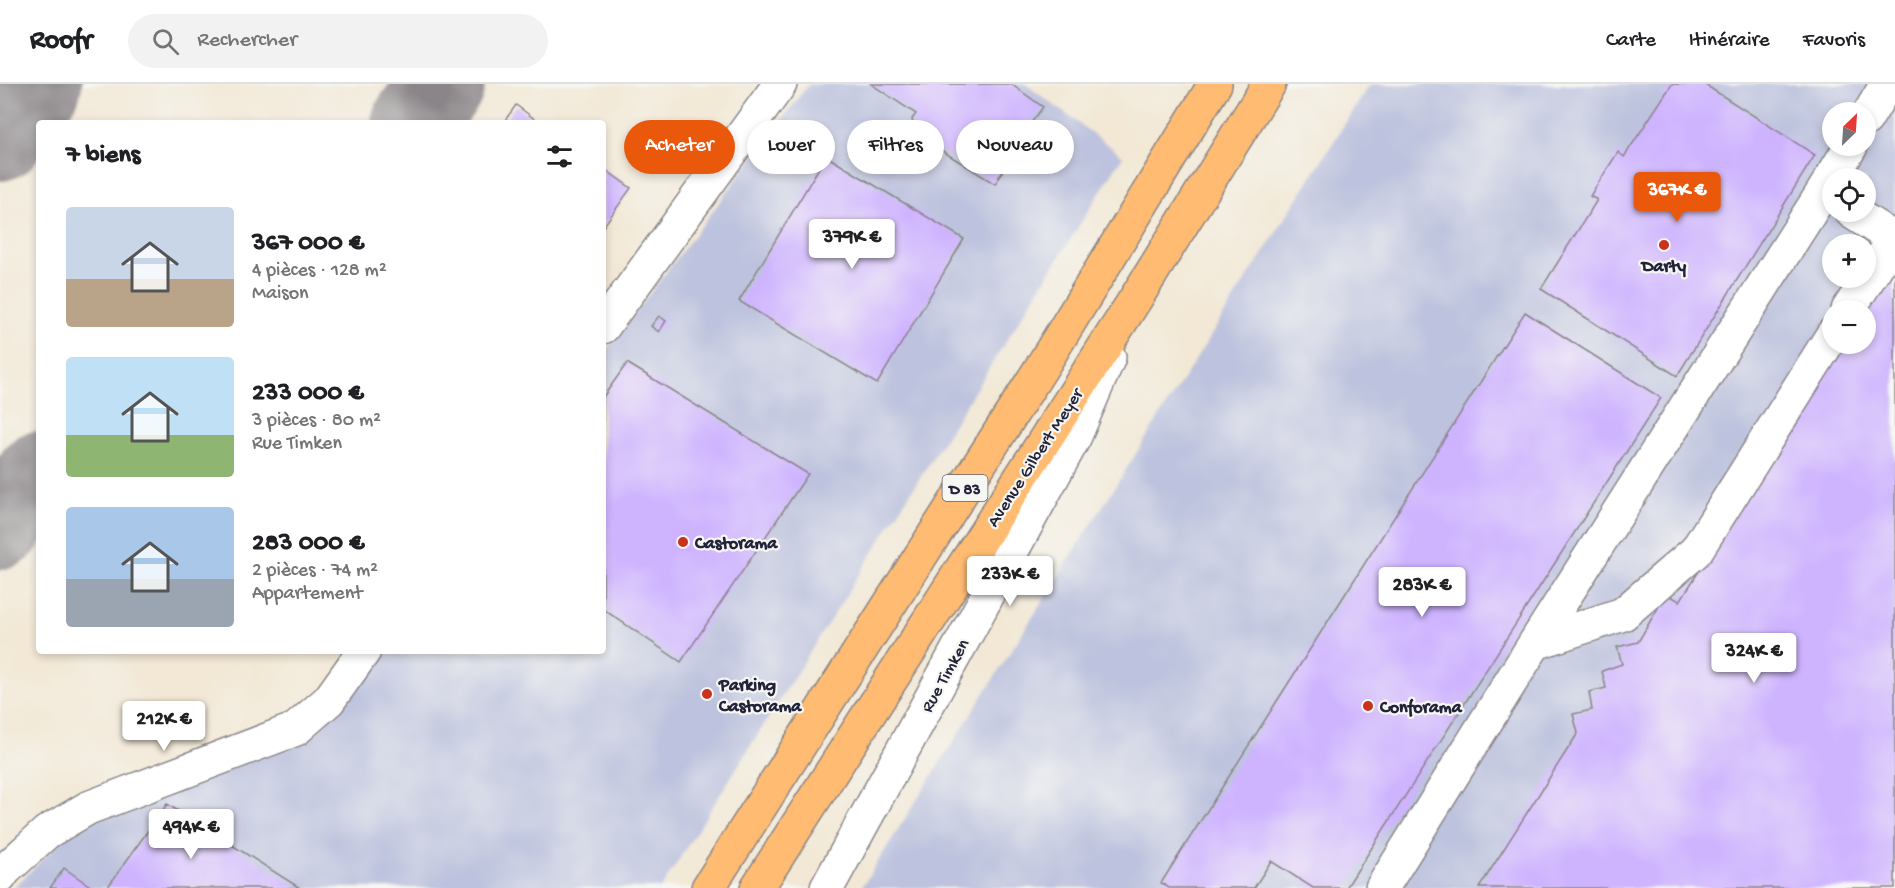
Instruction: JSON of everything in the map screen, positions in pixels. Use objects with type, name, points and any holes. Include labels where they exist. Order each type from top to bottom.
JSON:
[{"type":"main road","name":"D 83","points":[[708,888],[1041,368],[1215,84]]},
{"type":"main road","name":"Avenue Gilbert Meyer","points":[[758,888],[1136,298],[1269,84]]},
{"type":"street","points":[[606,323],[780,84]]},
{"type":"street","points":[[1876,102],[1887,84]]},
{"type":"street","points":[[1382,888],[1535,643],[1822,205]]},
{"type":"street","points":[[1854,300],[1894,239],[1868,222]]},
{"type":"street","name":"Rue Timken","points":[[827,888],[1075,436],[1136,298]]},
{"type":"street","points":[[1535,643],[1623,614],[1696,552],[1822,352]]},
{"type":"street","points":[[0,877],[47,832],[88,808],[296,729],[329,700],[362,654]]},
{"type":"shaded area","points":[[809,84],[1025,84],[1074,120],[1123,156],[661,888],[13,888],[78,824],[316,734],[377,654],[606,654],[606,351],[747,166],[747,174],[835,174],[835,120],[782,120]]},
{"type":"shaded area","points":[[1370,84],[1895,84],[1895,888],[861,888]]},
{"type":"building","points":[[871,84],[1011,84],[1043,107],[1033,120],[956,120],[956,160],[944,152],[944,120],[912,120],[916,114]]},
{"type":"building","name":"Darty","points":[[1672,84],[1704,84],[1815,155],[1677,376],[1541,289],[1597,200],[1590,196],[1618,152],[1624,157]]},
{"type":"building","points":[[516,105],[536,120],[505,120]]},
{"type":"building","points":[[835,161],[847,169],[847,174],[856,174],[964,239],[877,384],[739,301],[815,174],[835,174]]},
{"type":"building","points":[[606,170],[631,188],[606,223]]},
{"type":"building","points":[[979,174],[1001,174],[995,184]]},
{"type":"building","points":[[1895,264],[1895,888],[1479,888],[1578,733],[1573,714],[1592,710],[1589,692],[1606,688],[1602,671],[1622,664],[1617,647],[1638,642],[1666,594],[1680,601],[1838,354],[1876,354],[1876,300],[1872,300]]},
{"type":"building","name":"Conforama","points":[[1525,312],[1661,398],[1346,888],[1313,888],[1271,861],[1254,888],[1169,888],[1161,883]]},
{"type":"building","points":[[659,316],[666,321],[659,332],[651,326]]},
{"type":"building","name":"Castorama","points":[[627,363],[808,474],[681,662],[606,611],[606,393]]},
{"type":"building","points":[[167,804],[300,888],[107,888]]},
{"type":"building","points":[[64,868],[93,888],[50,888]]},
{"type":"taxiway","points":[[0,138],[39,84]]},
{"type":"taxiway","points":[[416,120],[442,84]]},
{"type":"taxiway","points":[[0,527],[36,478]]},
{"type":"place","name":"Darty","points":[[1664,245]]},
{"type":"place","name":"Castorama","points":[[683,542]]},
{"type":"place","name":"Parking Castorama","points":[[707,694]]},
{"type":"place","name":"Conforama","points":[[1368,706]]}]
